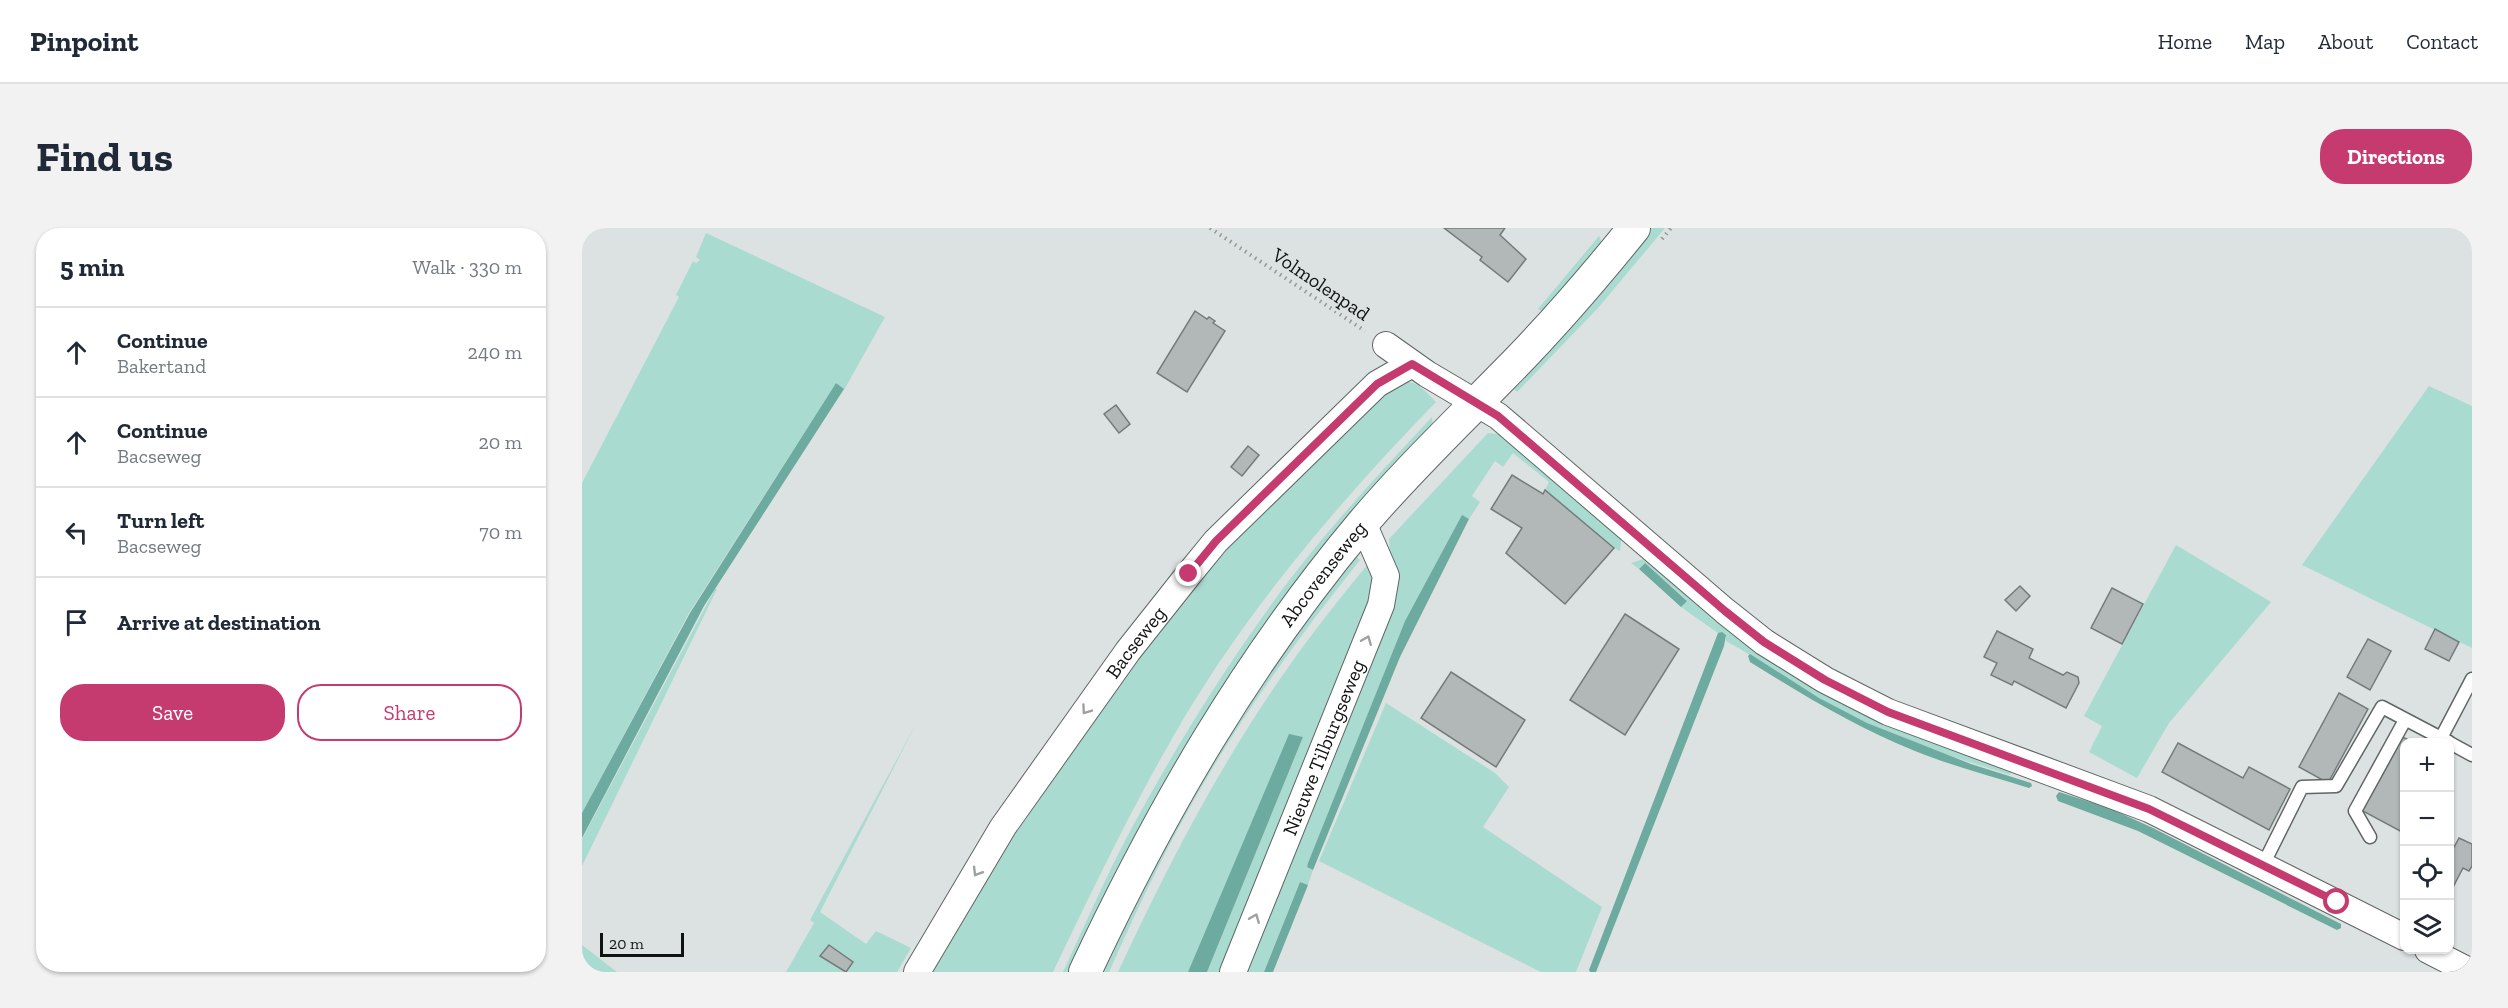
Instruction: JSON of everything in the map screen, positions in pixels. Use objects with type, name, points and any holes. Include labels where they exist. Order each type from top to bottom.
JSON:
[{"type":"street","name":"Abcovenseweg","points":[[1085,972],[1127,884],[1184,777],[1217,723],[1290,615],[1363,523],[1560,316],[1634,228]]},
{"type":"street","points":[[1386,345],[1412,364],[1498,416],[1725,611],[1764,642],[1825,680],[1888,712],[2149,809],[2400,935]]},
{"type":"street","name":"Bacseweg","points":[[917,972],[1004,827],[1128,651],[1189,574],[1216,541],[1377,384],[1412,364]]},
{"type":"street","name":"Nieuwe Tilburgseweg","points":[[1233,972],[1381,605],[1386,576],[1363,523]]},
{"type":"street","points":[[2436,954],[2471,972]]},
{"type":"lane","points":[[2448,738],[2472,680]]},
{"type":"lane","points":[[2263,865],[2302,787],[2336,786],[2382,707],[2441,738]]},
{"type":"lane","points":[[2370,837],[2355,811],[2405,720]]},
{"type":"lane","points":[[2454,745],[2472,755]]},
{"type":"path","name":"Volmolenpad","points":[[1210,228],[1386,345]]},
{"type":"shaded area","points":[[1651,228],[1665,228],[1598,308],[1517,392],[1511,386],[1617,270]]},
{"type":"shaded area","points":[[706,233],[885,317],[844,390],[836,383],[689,613],[582,813],[582,483],[679,297],[676,295],[693,261],[696,263],[700,260],[696,257]]},
{"type":"shaded area","points":[[1599,236],[1604,247],[1545,313],[1538,309]]},
{"type":"shaded area","points":[[1404,381],[1418,385],[1436,402],[1363,480],[1294,561],[1200,691],[1141,795],[1053,972],[928,972],[1008,835],[1188,588],[1374,399]]},
{"type":"shaded area","points":[[836,383],[844,389],[704,606],[582,838],[582,813],[690,613]]},
{"type":"shaded area","points":[[2429,386],[2472,406],[2472,648],[2302,565]]},
{"type":"shaded area","points":[[1432,417],[1433,427],[1389,474],[1072,972],[1063,972],[1134,824],[1186,733],[1230,664],[1280,592],[1321,540]]},
{"type":"shaded area","points":[[1488,433],[1505,435],[1622,532],[1620,551],[1545,490],[1549,482],[1513,453],[1503,467],[1495,461],[1472,496],[1480,502],[1469,519],[1462,516],[1405,621],[1307,867],[1313,870],[1308,885],[1300,882],[1264,972],[1240,972],[1391,566],[1389,539]]},
{"type":"shaded area","points":[[1462,515],[1469,519],[1400,657],[1313,870],[1307,867],[1308,863],[1405,621]]},
{"type":"shaded area","points":[[2176,545],[2271,602],[2169,723],[2137,778],[2089,752],[2102,726],[2084,716]]},
{"type":"shaded area","points":[[1353,554],[1360,560],[1272,677],[1212,768],[1160,864],[1109,972],[1100,972],[1137,895],[1228,729]]},
{"type":"shaded area","points":[[1650,557],[1710,609],[2013,766],[2010,775],[1905,739],[1864,722],[1814,695],[1726,641],[1726,635],[1718,633],[1681,607],[1687,600],[1645,563],[1639,569],[1631,563]]},
{"type":"shaded area","points":[[1645,563],[1687,601],[1681,607],[1639,569]]},
{"type":"shaded area","points":[[1368,564],[1374,574],[1376,598],[1227,972],[1207,972],[1303,737],[1289,735],[1188,972],[1118,972],[1175,855],[1239,742],[1297,656]]},
{"type":"shaded area","points":[[717,589],[582,866],[582,839]]},
{"type":"shaded area","points":[[1722,632],[1726,635],[1724,646],[1596,972],[1590,972],[1718,633]]},
{"type":"shaded area","points":[[1750,654],[1819,698],[1867,723],[1971,764],[2031,783],[2032,786],[2029,788],[1943,761],[1872,732],[1810,699],[1750,662],[1748,656]]},
{"type":"shaded area","points":[[1386,703],[1495,773],[1509,787],[1483,827],[1602,907],[1576,972],[1541,972],[1319,861]]},
{"type":"shaded area","points":[[916,724],[820,912],[866,944],[876,931],[911,948],[897,972],[786,972],[814,923],[810,920]]},
{"type":"shaded area","points":[[1289,734],[1303,737],[1207,972],[1188,972]]},
{"type":"shaded area","points":[[2059,792],[2109,808],[2153,828],[2341,924],[2341,928],[2337,930],[2138,831],[2058,801],[2056,796]]},
{"type":"shaded area","points":[[1300,882],[1308,885],[1273,972],[1264,972]]},
{"type":"shaded area","points":[[582,945],[617,972],[587,972],[582,968]]},
{"type":"building","points":[[1444,228],[1505,228],[1500,235],[1526,259],[1508,282],[1480,260],[1482,257]]},
{"type":"building","points":[[1195,311],[1215,321],[1213,323],[1225,331],[1187,392],[1157,373]]},
{"type":"building","points":[[1116,405],[1130,424],[1119,433],[1104,414]]},
{"type":"building","points":[[1248,446],[1259,455],[1242,476],[1231,467]]},
{"type":"building","points":[[1512,475],[1543,494],[1545,490],[1614,548],[1565,604],[1506,553],[1522,528],[1491,509]]},
{"type":"building","points":[[2020,586],[2030,596],[2016,611],[2005,600]]},
{"type":"building","points":[[2112,588],[2143,604],[2122,644],[2091,628]]},
{"type":"building","points":[[1625,614],[1679,649],[1625,735],[1570,700]]},
{"type":"building","points":[[2435,629],[2459,642],[2449,661],[2425,649]]},
{"type":"building","points":[[1997,631],[2033,649],[2029,658],[2063,675],[2067,672],[2078,677],[2079,683],[2066,708],[2014,681],[2012,685],[1991,675],[1997,663],[1984,657]]},
{"type":"building","points":[[2368,639],[2391,651],[2370,690],[2347,677]]},
{"type":"building","points":[[1451,672],[1525,720],[1496,767],[1421,718]]},
{"type":"building","points":[[2339,693],[2368,709],[2328,783],[2299,767]]},
{"type":"building","points":[[2400,736],[2404,738],[2400,738],[2400,831],[2361,810]]},
{"type":"building","points":[[2178,743],[2243,778],[2249,767],[2290,789],[2269,830],[2162,772]]},
{"type":"building","points":[[2459,838],[2472,844],[2472,866],[2469,871],[2463,868],[2454,885],[2454,847]]},
{"type":"building","points":[[829,945],[853,962],[846,972],[820,956]]},
{"type":"route","points":[[1189,574],[1216,541],[1377,384],[1412,364],[1498,416],[1725,611],[1764,642],[1825,680],[1888,712],[1961,741],[2060,774],[2149,809],[2337,902]]}]
